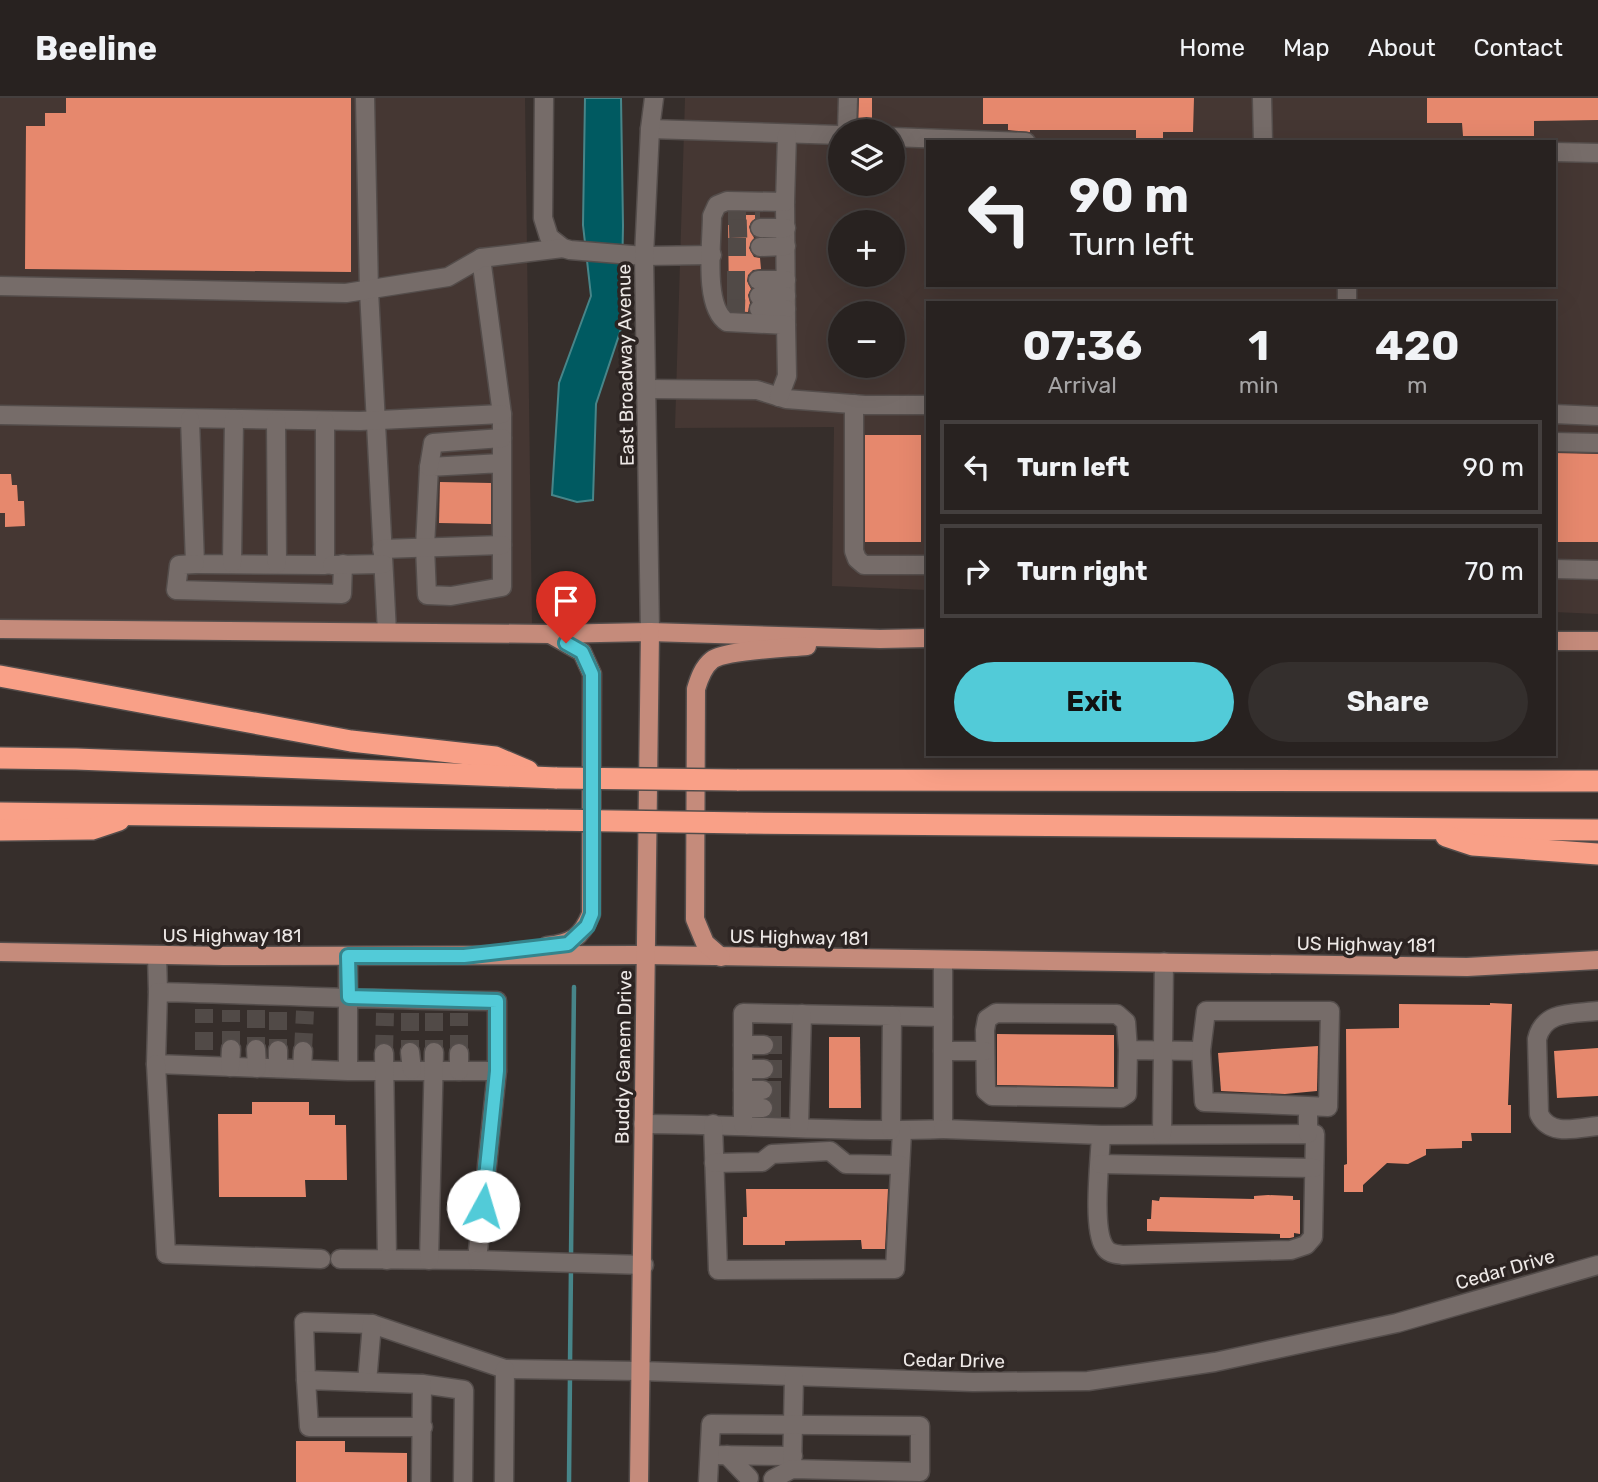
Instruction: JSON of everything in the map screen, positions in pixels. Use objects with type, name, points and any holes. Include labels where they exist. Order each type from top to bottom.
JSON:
[{"type":"highway","points":[[0,677],[351,741],[495,757],[550,777]]},
{"type":"highway","points":[[0,758],[550,777],[737,780],[1598,781]]},
{"type":"highway","points":[[0,813],[1598,830]]},
{"type":"highway","points":[[0,830],[92,829],[133,815]]},
{"type":"highway","points":[[1428,829],[1473,845],[1598,854]]},
{"type":"main road","points":[[0,629],[550,634],[650,632],[926,638]]},
{"type":"main road","name":"Buddy Ganem Drive","points":[[639,1482],[644,1265],[643,1124],[650,632]]},
{"type":"main road","points":[[464,956],[568,944],[587,926],[592,914],[592,674],[582,652],[550,634]]},
{"type":"main road","points":[[721,957],[705,943],[695,919],[696,689],[700,675],[713,659],[736,653],[880,639]]},
{"type":"main road","points":[[1556,641],[1598,641]]},
{"type":"main road","name":"US Highway 181","points":[[0,952],[348,956],[645,955],[1467,967],[1598,960]]},
{"type":"street","points":[[365,98],[369,291],[387,632]]},
{"type":"street","points":[[544,98],[543,218],[550,237],[563,248]]},
{"type":"street","name":"East Broadway Avenue","points":[[650,632],[644,257],[654,98]]},
{"type":"street","points":[[848,119],[849,98]]},
{"type":"street","points":[[1262,98],[1263,140]]},
{"type":"street","points":[[650,129],[828,135]]},
{"type":"street","points":[[779,397],[787,376],[787,135]]},
{"type":"street","points":[[905,137],[972,140]]},
{"type":"street","points":[[1556,152],[1598,153]]},
{"type":"street","points":[[786,215],[727,201],[717,205],[720,222],[717,250],[720,317],[727,322],[786,303]]},
{"type":"street","points":[[760,222],[786,215]]},
{"type":"street","points":[[523,253],[543,218]]},
{"type":"street","points":[[760,247],[786,246]]},
{"type":"street","points":[[0,286],[346,293],[448,277],[481,258],[563,248],[644,257],[717,250]]},
{"type":"street","points":[[481,258],[502,414],[502,438],[502,587],[451,596],[426,595],[425,547],[429,467],[433,443],[502,438]]},
{"type":"street","points":[[786,303],[759,295],[786,303]]},
{"type":"street","points":[[647,389],[757,390],[779,397],[854,404],[926,405]]},
{"type":"street","points":[[854,404],[853,551],[864,565],[926,565]]},
{"type":"street","points":[[0,415],[376,421],[502,414]]},
{"type":"street","points":[[1556,414],[1598,416]]},
{"type":"street","points":[[190,419],[195,564]]},
{"type":"street","points":[[232,563],[234,419]]},
{"type":"street","points":[[276,421],[277,564]]},
{"type":"street","points":[[325,421],[334,565],[342,594],[176,590],[178,565],[334,565],[425,547],[502,545]]},
{"type":"street","points":[[1556,442],[1598,443]]},
{"type":"street","points":[[429,467],[502,463]]},
{"type":"street","points":[[1556,569],[1598,570]]},
{"type":"street","points":[[157,955],[156,1064],[166,1254],[321,1259]]},
{"type":"street","points":[[348,956],[348,1071]]},
{"type":"street","points":[[943,960],[943,1129]]},
{"type":"street","points":[[1162,1133],[1164,962]]},
{"type":"street","points":[[158,992],[204,1001],[278,1004],[349,997],[385,1006],[459,1007],[497,1001],[497,1071],[477,1260]]},
{"type":"street","points":[[1206,1011],[1330,1011],[1328,1107],[1308,1106],[1204,1102],[1201,1051],[1206,1011]]},
{"type":"street","points":[[1598,1011],[1556,1016],[1545,1021],[1539,1028],[1537,1039],[1539,1114],[1543,1121],[1549,1127],[1558,1129],[1598,1126]]},
{"type":"street","points":[[743,1108],[743,1013],[943,1017]]},
{"type":"street","points":[[996,1013],[1117,1014],[1126,1022],[1128,1051],[1127,1094],[1121,1098],[992,1096],[986,1091],[987,1019],[996,1013]]},
{"type":"street","points":[[799,1127],[794,1099],[796,1045],[802,1014]]},
{"type":"street","points":[[713,1124],[718,1270],[895,1269],[900,1165],[896,1130],[892,1016]]},
{"type":"street","points":[[743,1045],[764,1045]]},
{"type":"street","points":[[256,1049],[257,1068]]},
{"type":"street","points":[[943,1051],[985,1051]]},
{"type":"street","points":[[1128,1051],[1201,1051]]},
{"type":"street","points":[[410,1052],[412,1070]]},
{"type":"street","points":[[459,1052],[459,1071]]},
{"type":"street","points":[[156,1064],[204,1058],[230,1058],[257,1068],[278,1059],[302,1060],[348,1071],[384,1062],[412,1070],[434,1061],[459,1071],[497,1071]]},
{"type":"street","points":[[429,1260],[434,1061]]},
{"type":"street","points":[[384,1062],[387,1260]]},
{"type":"street","points":[[743,1069],[764,1069]]},
{"type":"street","points":[[643,1124],[713,1124],[763,1099]]},
{"type":"street","points":[[1308,1106],[1308,1134]]},
{"type":"street","points":[[743,1108],[799,1127],[1101,1135],[1315,1134],[1313,1237],[1306,1245],[1291,1250],[1123,1255],[1110,1253],[1097,1228],[1101,1135]]},
{"type":"street","points":[[715,1164],[762,1162],[772,1154],[830,1151],[846,1164],[900,1165]]},
{"type":"street","points":[[1100,1164],[1314,1168]]},
{"type":"street","points":[[340,1259],[644,1265]]},
{"type":"street","name":"Cedar Drive","points":[[306,1380],[304,1322],[372,1324],[505,1369],[973,1382],[1088,1381],[1215,1362],[1397,1322],[1598,1265]]},
{"type":"street","points":[[367,1382],[372,1324]]},
{"type":"street","points":[[504,1482],[505,1369]]},
{"type":"street","points":[[773,1479],[792,1463],[794,1377]]},
{"type":"street","points":[[423,1427],[309,1427],[306,1380],[422,1384],[464,1390],[463,1482]]},
{"type":"street","points":[[421,1482],[422,1384]]},
{"type":"street","points":[[708,1482],[718,1455],[711,1424],[920,1426],[920,1472],[718,1455]]},
{"type":"street","points":[[718,1455],[748,1478]]},
{"type":"shaded area","points":[[0,98],[525,98],[532,627],[0,620]]},
{"type":"shaded area","points":[[685,98],[1598,98],[1598,614],[1556,612],[1556,301],[926,301],[926,590],[832,586],[834,427],[675,428]]},
{"type":"water","points":[[585,98],[621,98],[621,329],[596,404],[593,500],[577,502],[552,495],[559,383],[591,296],[583,225]]},
{"type":"building","points":[[66,98],[351,98],[351,272],[25,269],[26,126],[45,126],[45,113],[66,113]]},
{"type":"building","points":[[859,98],[872,98],[872,119],[858,119]]},
{"type":"building","points":[[983,98],[1194,98],[1193,132],[1163,132],[1163,140],[1136,140],[1136,130],[1030,132],[1008,130],[1008,124],[983,124]]},
{"type":"building","points":[[1427,98],[1598,98],[1598,120],[1534,121],[1534,136],[1463,136],[1462,123],[1427,123]]},
{"type":"building","points":[[728,215],[760,215],[749,227],[754,238],[749,248],[754,257],[760,258],[761,269],[753,270],[748,275],[747,281],[751,289],[748,295],[748,312],[732,311],[729,307]]},
{"type":"building","points":[[865,435],[921,435],[921,542],[865,542]]},
{"type":"building","points":[[1556,453],[1598,454],[1598,542],[1556,542]]},
{"type":"building","points":[[0,474],[11,474],[12,485],[17,485],[18,501],[24,501],[25,526],[5,527],[5,513],[0,513]]},
{"type":"building","points":[[440,482],[491,483],[491,524],[439,523]]},
{"type":"building","points":[[1399,1004],[1512,1004],[1508,1105],[1511,1105],[1511,1133],[1471,1133],[1472,1141],[1462,1141],[1462,1148],[1426,1149],[1426,1155],[1408,1164],[1387,1163],[1363,1185],[1363,1192],[1344,1192],[1344,1165],[1347,1164],[1346,1029],[1399,1028]]},
{"type":"building","points":[[997,1034],[1114,1035],[1114,1087],[997,1085]]},
{"type":"building","points":[[829,1037],[860,1037],[861,1108],[829,1108]]},
{"type":"building","points":[[1318,1046],[1317,1091],[1285,1094],[1221,1091],[1218,1053]]},
{"type":"building","points":[[1598,1048],[1598,1096],[1557,1098],[1554,1051]]},
{"type":"building","points":[[252,1102],[309,1102],[309,1115],[335,1115],[335,1125],[346,1125],[347,1180],[305,1180],[306,1197],[219,1197],[218,1114],[252,1114]]},
{"type":"building","points":[[746,1189],[888,1189],[885,1249],[862,1249],[861,1240],[785,1241],[785,1245],[743,1245],[743,1217],[747,1217]]},
{"type":"building","points":[[1254,1196],[1293,1196],[1293,1200],[1300,1200],[1300,1234],[1294,1233],[1294,1237],[1280,1238],[1280,1234],[1147,1231],[1152,1200],[1159,1201],[1160,1197],[1254,1199]]},
{"type":"building","points":[[296,1441],[345,1441],[345,1452],[407,1453],[407,1482],[296,1482]]},
{"type":"waterway","points":[[571,1257],[574,987]]},
{"type":"waterway","points":[[570,1366],[571,1266]]},
{"type":"waterway","points":[[569,1482],[570,1374]]},
{"type":"tunnel","points":[[728,216],[760,216]]},
{"type":"tunnel","points":[[729,229],[760,228]]},
{"type":"tunnel","points":[[728,247],[760,247]]},
{"type":"tunnel","points":[[727,280],[758,280]]},
{"type":"tunnel","points":[[727,296],[759,296]]},
{"type":"tunnel","points":[[727,308],[759,309]]},
{"type":"tunnel","points":[[204,1009],[204,1050]]},
{"type":"tunnel","points":[[231,1010],[231,1049]]},
{"type":"tunnel","points":[[256,1010],[256,1049]]},
{"type":"tunnel","points":[[303,1051],[305,1011]]},
{"type":"tunnel","points":[[278,1012],[278,1050]]},
{"type":"tunnel","points":[[384,1053],[385,1013]]},
{"type":"tunnel","points":[[410,1013],[410,1052]]},
{"type":"tunnel","points":[[434,1013],[434,1052]]},
{"type":"tunnel","points":[[459,1013],[459,1053]]},
{"type":"tunnel","points":[[764,1045],[790,1045]]},
{"type":"tunnel","points":[[764,1069],[791,1069]]},
{"type":"tunnel","points":[[763,1090],[790,1090]]},
{"type":"tunnel","points":[[763,1108],[788,1108]]},
{"type":"route","points":[[483,1206],[497,1071],[497,1001],[349,997],[348,956],[464,956],[568,944],[587,926],[592,914],[592,674],[582,652],[566,643]]}]
